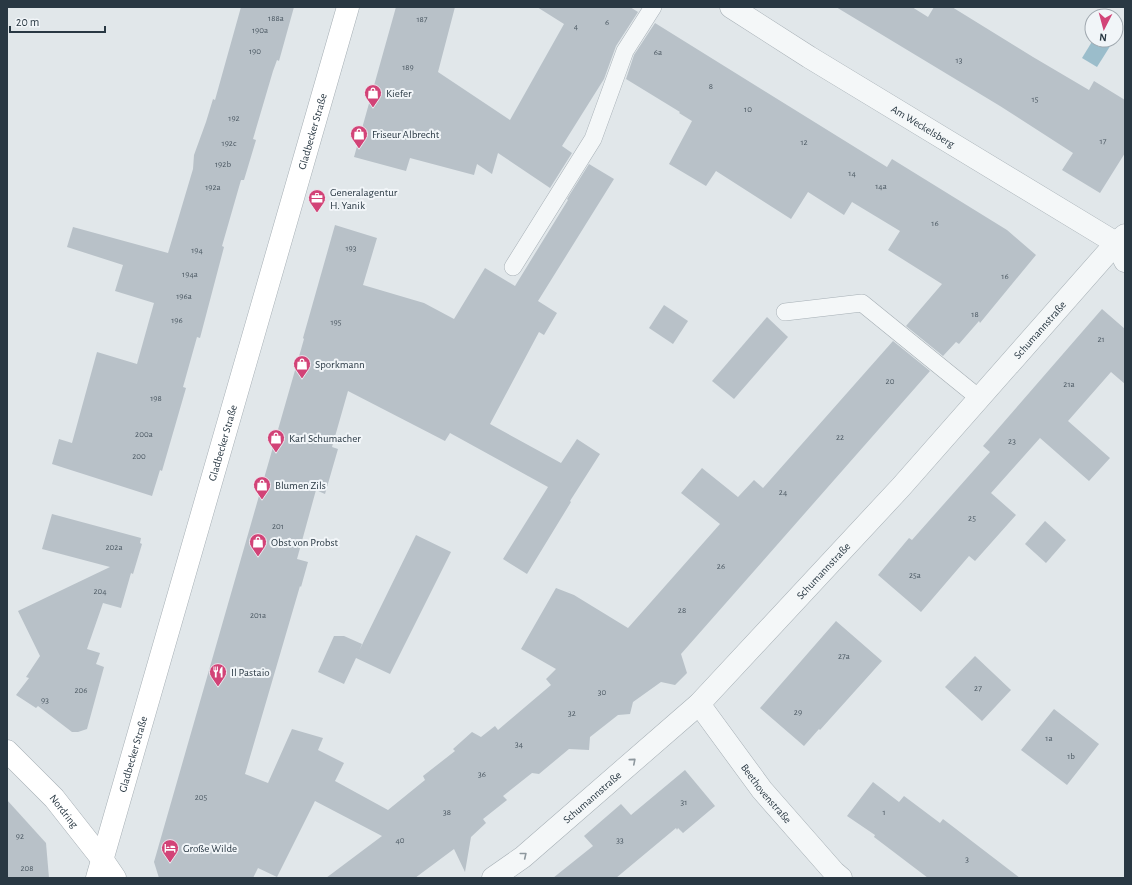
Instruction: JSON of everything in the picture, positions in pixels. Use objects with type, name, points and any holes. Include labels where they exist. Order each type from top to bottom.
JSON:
[{"type":"main road","name":"Gladbecker Straße","points":[[99,868],[348,7]]},
{"type":"main road","name":"Nordring","points":[[7,751],[54,798],[99,868],[115,878]]},
{"type":"street","name":"Am Weckelsberg","points":[[731,7],[809,57],[1122,246]]},
{"type":"street","name":"Schumannstraße","points":[[493,878],[523,856],[698,704],[901,487],[979,398],[1122,246]]},
{"type":"street","name":"Beethovenstraße","points":[[698,704],[762,790],[834,876]]},
{"type":"lane","points":[[513,267],[593,139],[625,51],[653,7]]},
{"type":"lane","points":[[785,312],[862,303],[979,398]]},
{"type":"water","points":[[1088,48],[1109,48],[1097,67],[1082,58]]},
{"type":"building","points":[[241,7],[294,7],[279,61],[277,60],[273,71],[253,139],[256,140],[244,180],[241,180],[222,246],[224,247],[200,338],[197,337],[183,387],[186,388],[162,471],[160,470],[152,496],[52,464],[59,439],[72,443],[97,352],[137,364],[154,303],[115,291],[123,265],[67,247],[73,227],[168,253],[193,169],[194,155],[213,99],[215,100]]},
{"type":"building","points":[[396,7],[455,7],[438,72],[510,120],[564,24],[537,7],[630,7],[638,12],[616,46],[604,79],[562,146],[572,153],[550,188],[498,153],[492,174],[477,164],[474,175],[410,158],[406,171],[354,157]]},
{"type":"building","points":[[836,7],[912,7],[928,17],[934,7],[952,7],[1089,90],[1094,81],[1125,100],[1125,153],[1100,193],[1062,170],[1073,153],[1000,106]]},
{"type":"building","points":[[655,23],[887,167],[892,159],[1007,230],[1036,255],[980,323],[979,321],[959,344],[956,342],[943,356],[906,326],[942,284],[888,250],[900,231],[852,202],[844,215],[808,192],[791,219],[716,171],[706,186],[669,164],[692,121],[626,79],[634,55]]},
{"type":"building","points":[[589,164],[614,179],[538,301],[557,313],[544,335],[539,332],[490,424],[561,463],[577,439],[600,454],[570,501],[571,502],[527,574],[503,559],[548,487],[450,433],[445,441],[348,391],[332,447],[338,449],[325,494],[316,490],[297,559],[308,562],[245,774],[268,783],[292,729],[323,738],[318,750],[344,763],[335,781],[388,810],[425,780],[423,776],[455,751],[453,749],[472,732],[481,737],[495,726],[498,730],[551,685],[546,679],[556,669],[521,649],[556,588],[574,595],[628,628],[720,524],[681,493],[702,468],[738,497],[754,480],[763,488],[893,341],[930,371],[681,654],[687,673],[675,685],[661,682],[633,702],[630,714],[618,715],[590,737],[589,750],[569,749],[539,774],[532,773],[503,796],[507,800],[483,819],[486,823],[471,837],[465,872],[454,849],[415,878],[326,878],[382,836],[315,801],[277,877],[258,868],[253,878],[159,878],[154,862],[304,339],[303,338],[335,225],[377,238],[363,285],[424,303],[454,319],[485,268],[515,286]]},
{"type":"building","points":[[664,305],[688,321],[673,344],[649,328]]},
{"type":"building","points":[[1102,309],[1125,329],[1125,384],[1111,372],[1068,421],[1110,458],[1089,481],[1040,438],[991,493],[1016,515],[975,561],[969,556],[921,612],[878,575],[909,538],[912,540],[990,452],[983,446]]},
{"type":"building","points":[[767,317],[788,337],[734,399],[712,381]]},
{"type":"building","points":[[52,514],[141,538],[140,543],[142,544],[133,574],[131,573],[121,608],[103,603],[87,649],[100,653],[96,664],[104,667],[87,729],[78,732],[72,732],[38,706],[36,708],[16,695],[29,678],[26,677],[40,656],[18,611],[110,567],[42,549]]},
{"type":"building","points":[[1045,521],[1066,540],[1046,563],[1025,544]]},
{"type":"building","points":[[416,535],[451,552],[390,674],[356,658],[344,684],[318,672],[334,636],[344,636],[362,644],[359,651]]},
{"type":"building","points":[[836,621],[882,661],[804,746],[760,708]]},
{"type":"building","points":[[975,656],[1011,690],[982,721],[945,687]]},
{"type":"building","points":[[1054,709],[1099,744],[1067,785],[1021,750]]},
{"type":"building","points":[[685,770],[715,806],[683,833],[676,828],[616,878],[553,878],[593,846],[584,836],[621,804],[631,815]]},
{"type":"building","points":[[873,782],[899,802],[904,796],[940,823],[943,819],[1020,878],[928,878],[874,837],[875,835],[847,816]]},
{"type":"building","points":[[7,800],[46,843],[49,878],[7,878]]},
{"type":"place","name":"Kiefer","points":[[373,108]]},
{"type":"place","name":"Friseur Albrecht","points":[[359,149]]},
{"type":"place","name":"Generalagentur H. Yanik","points":[[317,213]]},
{"type":"place","name":"Sporkmann","points":[[302,379]]},
{"type":"place","name":"Karl Schumacher","points":[[276,453]]},
{"type":"place","name":"Blumen Zils","points":[[262,500]]},
{"type":"place","name":"Obst von Probst","points":[[258,557]]},
{"type":"place","name":"Il Pastaio","points":[[218,687]]},
{"type":"place","name":"Große Wilde","points":[[170,863]]}]
